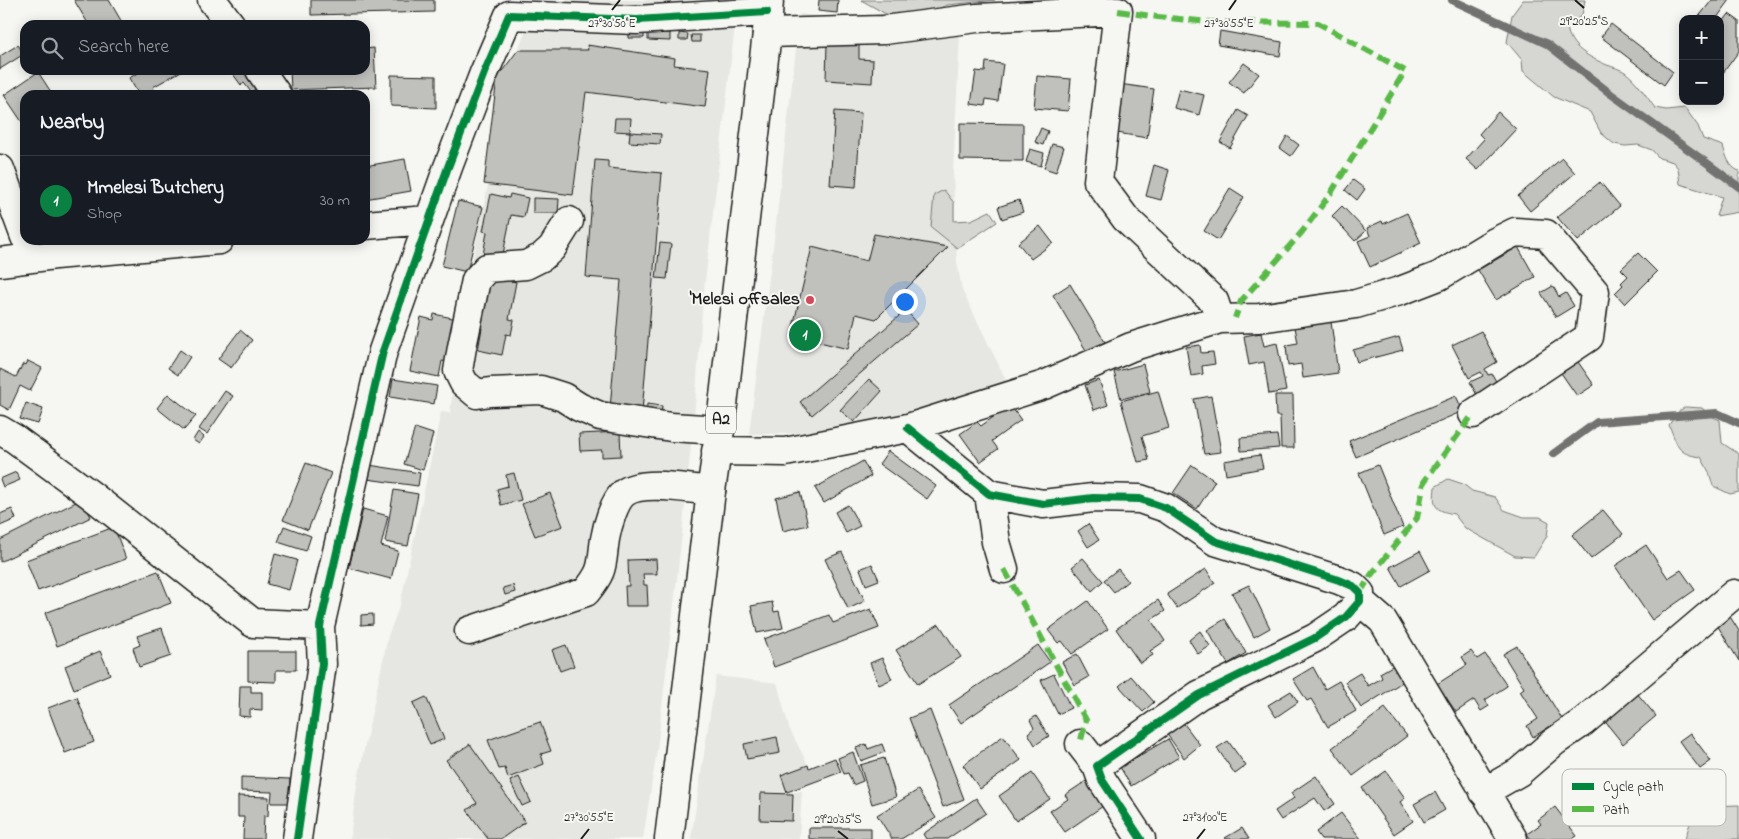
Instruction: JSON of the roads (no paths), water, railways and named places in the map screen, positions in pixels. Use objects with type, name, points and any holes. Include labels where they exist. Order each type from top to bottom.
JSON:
[{"type":"street","points":[[212,0],[227,20]]},
{"type":"street","points":[[297,839],[322,664],[320,626],[383,351],[428,220],[510,8],[637,20],[768,15],[884,30],[977,18],[1118,11],[1098,181],[1126,219],[1214,301],[1220,319]]},
{"type":"street","name":"A2","points":[[668,839],[718,441],[768,15]]},
{"type":"street","points":[[263,75],[274,90]]},
{"type":"street","points":[[0,169],[20,223]]},
{"type":"street","points":[[370,225],[428,220]]},
{"type":"street","points":[[569,221],[552,248],[542,257],[526,265],[487,268],[476,280],[458,371],[464,383],[477,394],[542,390],[563,397],[579,407],[600,416],[671,427],[718,441],[785,452],[908,428],[1044,385],[1131,346],[1220,319],[1259,318],[1356,304],[1400,291],[1439,276],[1515,232],[1546,234],[1595,292],[1589,337],[1473,414]]},
{"type":"street","points":[[0,262],[28,245]]},
{"type":"street","points":[[908,428],[989,494],[1043,504],[1093,498],[1140,499],[1166,508],[1215,541],[1353,586],[1360,593],[1360,601],[1346,618],[1315,638],[1198,696],[1097,766]]},
{"type":"street","points":[[0,430],[92,496],[253,623],[320,626]]},
{"type":"street","points":[[469,630],[586,592],[598,578],[603,562],[605,538],[615,506],[624,493],[640,486],[670,486],[711,491]]},
{"type":"street","points":[[989,494],[996,542],[1004,569]]},
{"type":"street","points":[[1484,792],[1519,772],[1554,742],[1582,722],[1734,594]]},
{"type":"street","points":[[1360,601],[1383,622],[1513,839]]},
{"type":"street","points":[[1080,744],[1097,766],[1102,780],[1141,839]]},
{"type":"waterway","points":[[1452,0],[1547,44],[1611,94],[1739,187]]},
{"type":"waterway","points":[[1553,454],[1597,422],[1717,413],[1739,423]]},
{"type":"place","name":"'Melesi offsales","points":[[810,300]]},
{"type":"place","name":"Mmelesi Butchery","points":[[805,335]]}]
